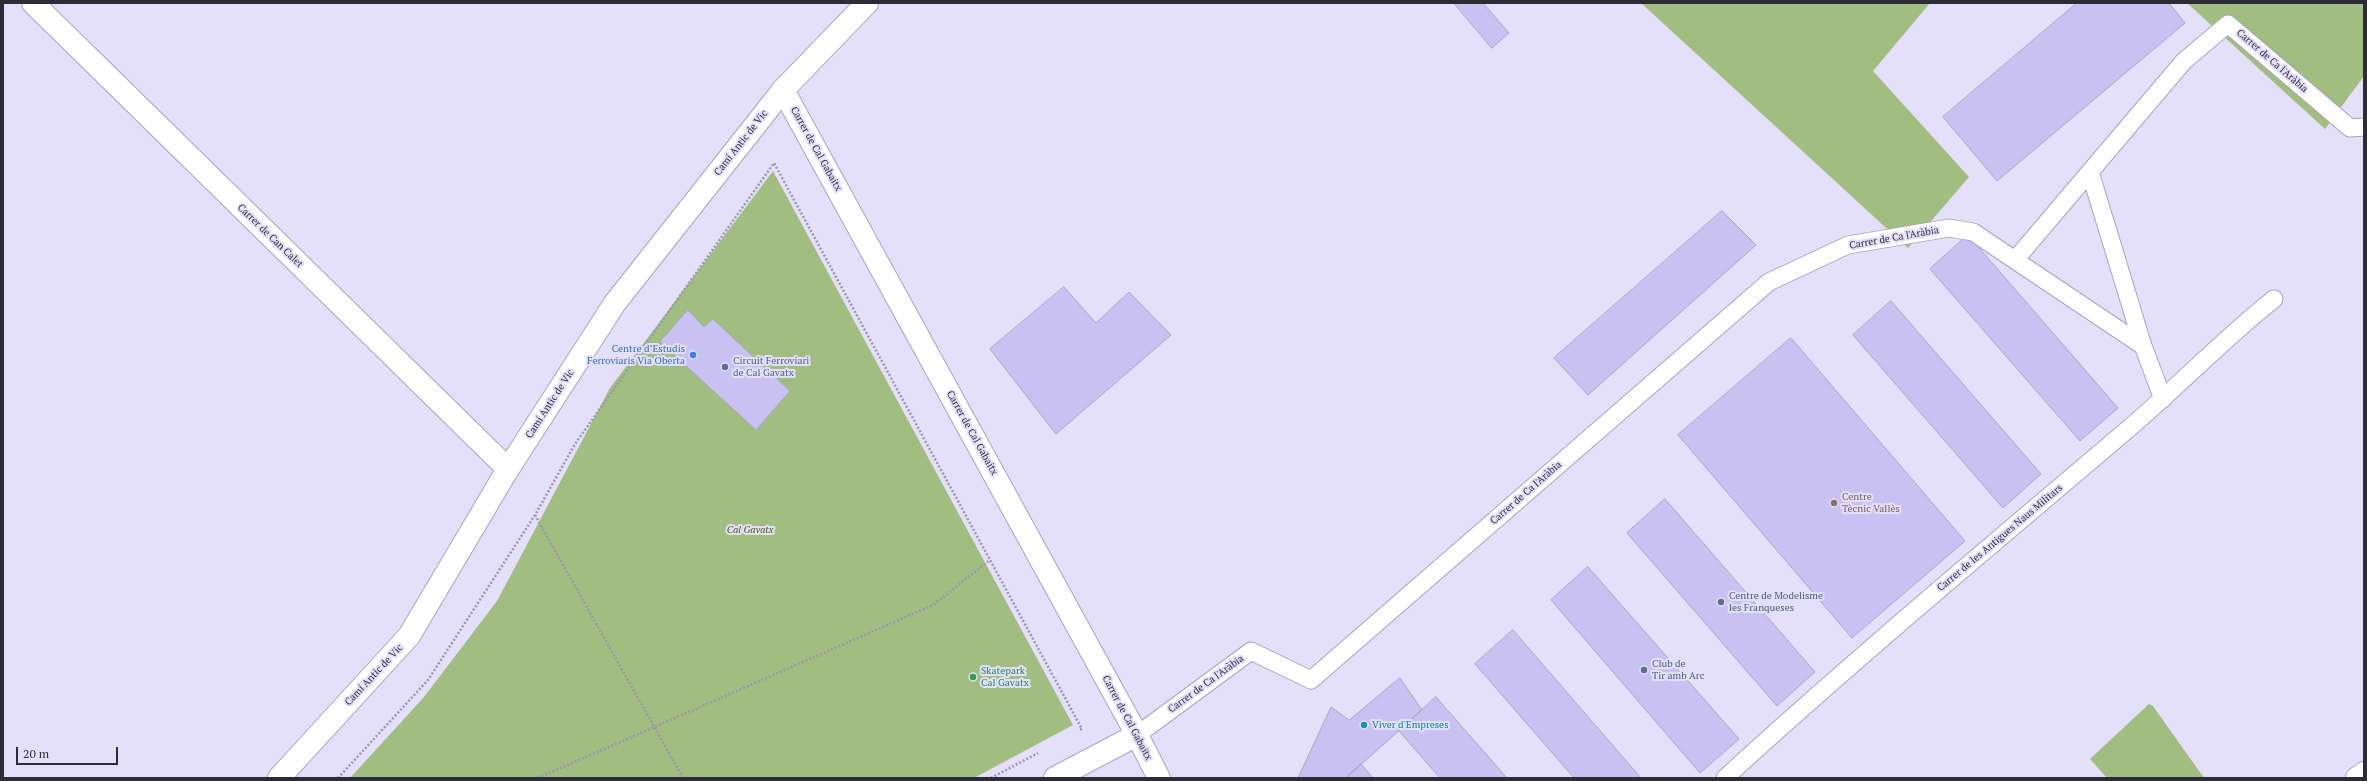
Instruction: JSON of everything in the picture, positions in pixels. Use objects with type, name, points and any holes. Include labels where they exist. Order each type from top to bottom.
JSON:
[{"type":"street","name":"Carrer de Can Calet","points":[[33,3],[508,469]]},
{"type":"street","name":"Camí Antic de Vic","points":[[279,778],[410,636],[508,469],[615,303],[783,90],[867,3]]},
{"type":"street","name":"Carrer de Cal Gabaitx","points":[[783,90],[1137,734],[1159,778]]},
{"type":"street","name":"Carrer de Ca l'Aràbia","points":[[1055,778],[1137,734]]},
{"type":"street","points":[[2357,778],[2364,773]]},
{"type":"lane","name":"Carrer de Ca l'Aràbia","points":[[2015,260],[2184,61],[2228,24],[2350,128],[2364,127]]},
{"type":"lane","points":[[2090,172],[2143,346],[2163,399]]},
{"type":"lane","name":"Carrer de Ca l'Aràbia","points":[[1137,734],[1251,651],[1311,680],[1770,282],[1848,244],[1949,228],[1973,232],[2143,346]]},
{"type":"lane","name":"Carrer de les Antigues Naus Militars","points":[[1725,778],[1827,685],[2163,399],[2235,330],[2274,299]]},
{"type":"path","points":[[338,778],[428,680],[535,515],[575,444],[774,163],[1082,729],[1075,733]]},
{"type":"path","points":[[535,515],[683,778]]},
{"type":"path","points":[[538,778],[933,605],[990,560]]},
{"type":"path","points":[[991,778],[1040,752]]},
{"type":"green space","points":[[1641,3],[1930,3],[1873,71],[1969,177],[1908,248]]},
{"type":"green space","points":[[2187,3],[2364,3],[2364,76],[2325,129]]},
{"type":"green space","name":"Cal Gavatx","points":[[773,171],[1073,725],[974,778],[350,778],[424,697],[497,601],[610,388]]},
{"type":"green space","points":[[2149,704],[2153,706],[2204,778],[2107,778],[2090,759]]},
{"type":"building","points":[[1454,3],[1483,3],[1509,33],[1492,48]]},
{"type":"building","points":[[2077,3],[2169,3],[2185,23],[1997,181],[1943,117]]},
{"type":"building","points":[[1722,211],[1756,245],[1588,395],[1554,358]]},
{"type":"building","points":[[1968,235],[2118,408],[2080,441],[1930,269]]},
{"type":"building","points":[[1064,287],[1096,323],[1129,292],[1171,335],[1056,434],[990,349]]},
{"type":"building","points":[[1891,301],[2041,474],[2003,508],[1853,335]]},
{"type":"building","name":"Circuit Ferroviari de Cal Gavatx","points":[[688,310],[704,327],[713,319],[790,391],[756,430],[660,342]]},
{"type":"building","name":"Centre Tècnic Vallès","points":[[1791,338],[1965,541],[1852,638],[1678,435]]},
{"type":"building","name":"Centre de Modelisme les Franqueses","points":[[1665,499],[1815,672],[1777,706],[1627,533]]},
{"type":"building","name":"Club de Tir amb Arc","points":[[1588,567],[1739,739],[1700,773],[1551,600]]},
{"type":"building","points":[[1513,630],[1641,778],[1574,778],[1475,664]]},
{"type":"building","name":"Viver d'Empreses","points":[[1400,678],[1422,710],[1346,778],[1298,778],[1331,707],[1349,720]]},
{"type":"building","points":[[1436,697],[1507,778],[1440,778],[1399,731]]},
{"type":"building","points":[[1361,764],[1373,778],[1346,778]]},
{"type":"place","name":"Centre d’Estudis Ferroviaris Via Oberta","points":[[693,355]]},
{"type":"place","name":"Circuit Ferroviari de Cal Gavatx","points":[[725,367]]},
{"type":"place","name":"Centre Tècnic Vallès","points":[[1834,503]]},
{"type":"place","name":"Centre de Modelisme les Franqueses","points":[[1721,602]]},
{"type":"place","name":"Club de Tir amb Arc","points":[[1644,670]]},
{"type":"place","name":"Skatepark Cal Gavatx","points":[[973,677]]},
{"type":"place","name":"Viver d'Empreses","points":[[1364,725]]}]
